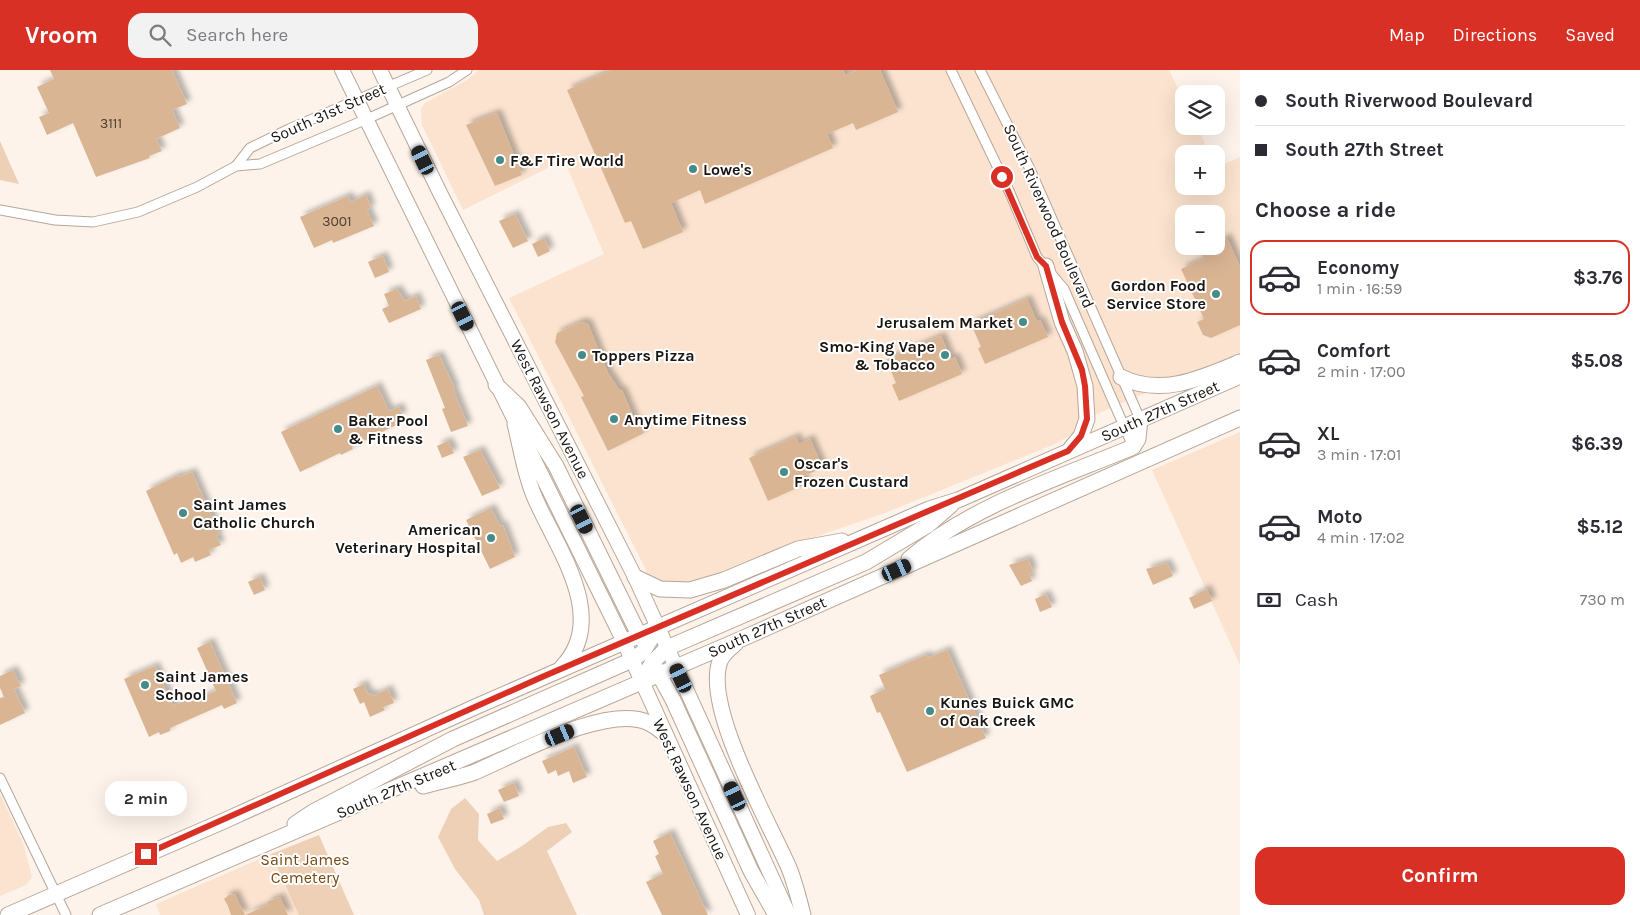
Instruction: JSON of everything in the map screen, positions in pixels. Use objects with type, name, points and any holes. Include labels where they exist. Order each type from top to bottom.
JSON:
[{"type":"main road","points":[[342,70],[624,642]]},
{"type":"main road","name":"West Rawson Avenue","points":[[380,70],[635,577],[658,627],[641,683],[748,915]]},
{"type":"main road","points":[[1046,266],[1062,322],[1082,370],[1085,386],[1087,419],[1081,436],[1068,451]]},
{"type":"main road","points":[[1121,377],[1135,384],[1172,385],[1205,377],[1240,362]]},
{"type":"main road","name":"South 27th Street","points":[[100,915],[641,683],[658,627],[929,509],[958,500],[1240,376]]},
{"type":"main road","points":[[496,385],[519,407],[556,466],[650,654],[751,871],[776,915]]},
{"type":"main road","name":"South 27th Street","points":[[676,667],[1240,418]]},
{"type":"main road","points":[[897,570],[926,545],[991,507],[1132,446],[1138,439],[1140,419]]},
{"type":"main road","points":[[515,424],[534,496],[568,566],[579,601],[582,622],[580,642],[570,659],[559,670]]},
{"type":"main road","points":[[274,840],[313,812],[453,739],[866,562],[928,525],[958,500]]},
{"type":"main road","points":[[635,577],[660,589],[690,590],[724,580],[798,548],[866,537]]},
{"type":"main road","points":[[739,640],[725,653],[718,671],[722,711],[730,738],[790,870],[804,915]]},
{"type":"main road","name":"South 27th Street","points":[[8,915],[624,642],[650,654]]},
{"type":"main road","points":[[650,654],[676,667],[789,915]]},
{"type":"main road","points":[[371,800],[472,773],[577,728],[604,721],[639,720],[649,722],[665,734]]},
{"type":"street","name":"South 31st Street","points":[[236,166],[250,148],[427,70]]},
{"type":"street","points":[[397,106],[449,82],[467,70]]},
{"type":"street","name":"South Riverwood Boulevard","points":[[951,70],[1010,193],[1037,257],[1064,289],[1140,461]]},
{"type":"street","name":"South Riverwood Boulevard","points":[[980,70],[1030,169],[1140,419]]},
{"type":"street","name":"South 31st Street","points":[[0,210],[55,220],[93,222],[138,212],[197,187],[236,166],[260,164],[397,106]]},
{"type":"street","points":[[0,778],[66,915]]},
{"type":"shaded area","points":[[479,70],[1169,70],[1176,85],[1175,135],[1201,135],[1206,145],[1175,145],[1175,195],[1225,195],[1225,164],[1240,157],[1240,356],[1180,378],[1081,421],[1076,432],[1055,444],[885,513],[806,540],[707,581],[668,585],[649,576],[509,298],[604,254],[564,160],[463,210],[422,125],[421,109],[425,103],[467,80]]},
{"type":"shaded area","points":[[1240,432],[1240,665],[1152,470]]},
{"type":"shaded area","points":[[0,794],[23,843],[32,877],[26,885],[0,896]]},
{"type":"shaded area","points":[[271,854],[299,915],[160,915],[156,904]]},
{"type":"green space","points":[[0,141],[19,184],[0,180]]},
{"type":"green space","points":[[465,798],[479,814],[478,840],[497,861],[548,827],[566,823],[572,832],[547,851],[577,915],[484,915],[479,900],[455,869],[438,837],[451,809]]},
{"type":"green space","name":"Saint James Cemetery","points":[[319,835],[354,915],[299,915],[271,854]]},
{"type":"building","points":[[50,70],[172,70],[187,104],[172,110],[180,128],[156,139],[162,151],[149,156],[150,158],[96,177],[73,123],[47,135],[39,117],[49,113],[37,87],[54,79]]},
{"type":"building","name":"Lowe's","points":[[612,70],[843,70],[845,75],[857,70],[880,70],[898,112],[856,130],[853,123],[827,134],[833,148],[705,204],[700,190],[671,203],[683,232],[643,249],[631,221],[625,223],[567,90]]},
{"type":"building","name":"F&F Tire World","points":[[497,113],[522,175],[495,186],[466,125]]},
{"type":"building","points":[[366,195],[371,208],[367,210],[374,226],[333,243],[332,240],[314,248],[300,217],[348,196],[351,202]]},
{"type":"building","points":[[515,214],[528,241],[513,248],[499,221]]},
{"type":"building","points":[[544,238],[550,251],[538,257],[532,244]]},
{"type":"building","name":"Gordon Food Service Store","points":[[1227,238],[1240,267],[1240,325],[1211,338],[1203,335],[1197,322],[1204,319],[1181,269],[1204,259],[1202,255],[1225,255],[1225,239]]},
{"type":"building","points":[[383,256],[389,272],[375,278],[368,262]]},
{"type":"building","points":[[397,289],[405,301],[416,296],[421,309],[389,323],[382,309],[389,306],[384,294]]},
{"type":"building","points":[[1027,299],[1037,322],[1040,320],[1048,337],[985,364],[978,348],[981,347],[971,324]]},
{"type":"building","points":[[581,322],[588,324],[608,373],[620,391],[622,390],[636,423],[638,422],[644,433],[608,451],[581,397],[584,396],[555,342],[557,333]]},
{"type":"building","points":[[941,336],[951,359],[955,357],[962,374],[899,401],[892,385],[896,383],[886,360]]},
{"type":"building","points":[[439,355],[455,389],[453,389],[468,426],[451,432],[442,409],[445,408],[426,360]]},
{"type":"building","name":"Baker Pool & Fitness","points":[[377,386],[389,411],[399,407],[403,416],[393,420],[396,425],[352,447],[353,449],[341,455],[340,453],[300,472],[281,432]]},
{"type":"building","name":"Oscar's Frozen Custard","points":[[796,437],[799,444],[810,439],[823,468],[803,476],[806,484],[768,501],[749,458]]},
{"type":"building","points":[[448,441],[454,453],[442,458],[437,446]]},
{"type":"building","points":[[480,450],[500,488],[482,496],[463,457]]},
{"type":"building","name":"Saint James Catholic Church","points":[[192,472],[219,534],[216,536],[221,545],[209,550],[211,555],[195,562],[193,557],[181,563],[177,553],[174,555],[146,491],[178,475],[179,477]]},
{"type":"building","name":"American Veterinary Hospital","points":[[491,508],[500,526],[503,525],[515,557],[490,569],[466,520]]},
{"type":"building","points":[[1028,559],[1033,572],[1029,574],[1032,581],[1021,586],[1009,565]]},
{"type":"building","points":[[1167,563],[1173,576],[1153,585],[1146,569]]},
{"type":"building","points":[[260,577],[265,590],[254,595],[248,582]]},
{"type":"building","points":[[1207,589],[1212,601],[1194,609],[1189,598]]},
{"type":"building","points":[[1046,594],[1052,607],[1040,612],[1035,599]]},
{"type":"building","name":"Saint James School","points":[[210,642],[237,703],[224,709],[222,705],[170,728],[170,731],[160,735],[159,732],[149,737],[124,679],[155,666],[173,706],[186,700],[188,703],[216,691],[197,648]]},
{"type":"building","name":"Kunes Buick GMC of Oak Creek","points":[[947,650],[986,738],[907,772],[880,712],[877,713],[870,696],[885,689],[879,675],[926,655],[928,658]]},
{"type":"building","points":[[13,670],[21,686],[14,689],[25,713],[0,725],[0,698],[4,697],[0,688],[0,676]]},
{"type":"building","points":[[364,684],[368,694],[371,693],[373,696],[388,689],[394,703],[383,707],[385,710],[370,717],[364,702],[360,704],[353,689]]},
{"type":"building","points":[[574,747],[587,777],[573,783],[569,771],[558,776],[556,770],[548,774],[542,761]]},
{"type":"building","points":[[514,783],[519,796],[504,802],[498,790]]},
{"type":"building","points":[[500,808],[504,819],[491,824],[487,814]]},
{"type":"building","points":[[670,833],[708,915],[662,915],[646,882],[663,874],[655,856],[659,854],[653,841]]},
{"type":"building","points":[[235,894],[245,915],[231,915],[224,899],[229,895]]},
{"type":"building","points":[[280,897],[288,915],[245,915],[268,905],[267,902]]},
{"type":"place","name":"F&F Tire World","points":[[500,160]]},
{"type":"place","name":"Lowe's","points":[[693,169]]},
{"type":"place","name":"Gordon Food Service Store","points":[[1216,294]]},
{"type":"place","name":"Jerusalem Market","points":[[1023,322]]},
{"type":"place","name":"Toppers Pizza","points":[[582,355]]},
{"type":"place","name":"Smo-King Vape & Tobacco","points":[[945,355]]},
{"type":"place","name":"Anytime Fitness","points":[[614,419]]},
{"type":"place","name":"Baker Pool & Fitness","points":[[338,429]]},
{"type":"place","name":"Oscar's Frozen Custard","points":[[784,472]]},
{"type":"place","name":"Saint James Catholic Church","points":[[183,513]]},
{"type":"place","name":"American Veterinary Hospital","points":[[491,538]]},
{"type":"place","name":"Saint James School","points":[[145,685]]},
{"type":"place","name":"Kunes Buick GMC of Oak Creek","points":[[930,711]]},
{"type":"route","points":[[146,854],[226,820],[542,677],[929,509],[958,500],[1068,451],[1081,436],[1087,419],[1082,370],[1062,322],[1046,266],[1037,257],[1002,177]]}]
